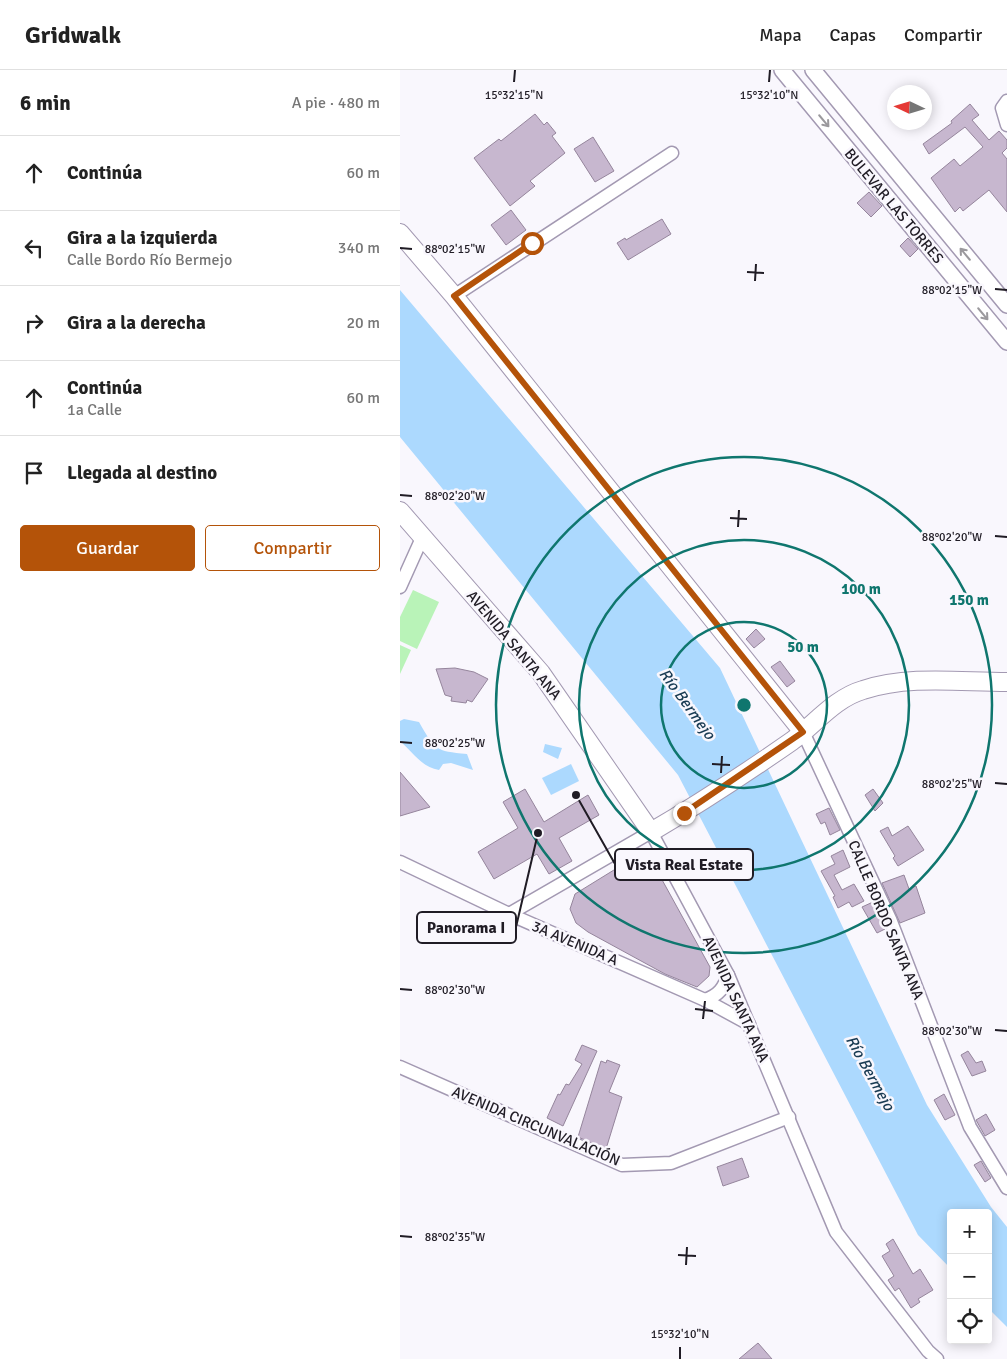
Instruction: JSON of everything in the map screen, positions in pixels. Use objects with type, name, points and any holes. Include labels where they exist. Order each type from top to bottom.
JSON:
[{"type":"main road","points":[[400,233],[454,296],[803,732]]},
{"type":"main road","name":"AVENIDA SANTA ANA","points":[[400,511],[541,673],[651,832]]},
{"type":"main road","points":[[651,832],[684,813],[770,755],[803,732],[836,704],[860,690],[883,684],[912,681],[1007,682]]},
{"type":"street","name":"BULEVAR LAS TORRES","points":[[782,70],[1007,342]]},
{"type":"street","name":"BULEVAR LAS TORRES","points":[[813,70],[1007,305]]},
{"type":"street","points":[[1004,106],[1007,125]]},
{"type":"street","points":[[454,296],[672,153]]},
{"type":"street","points":[[400,587],[422,538]]},
{"type":"street","name":"CALLE BORDO SANTA ANA","points":[[803,732],[890,919],[970,1126],[1007,1188]]},
{"type":"street","points":[[509,914],[651,832]]},
{"type":"street","name":"AVENIDA SANTA ANA","points":[[651,832],[728,974],[836,1232],[929,1356]]},
{"type":"street","name":"3A AVENIDA A","points":[[400,862],[509,914],[705,1000],[749,1024]]},
{"type":"street","points":[[705,1000],[714,997],[724,987],[728,974]]},
{"type":"street","name":"AVENIDA CIRCUNVALACIÓN","points":[[400,1067],[622,1165],[671,1163],[789,1117]]},
{"type":"green space","points":[[413,590],[439,602],[417,649],[400,641],[400,617]]},
{"type":"green space","points":[[400,645],[411,650],[400,674]]},
{"type":"water","name":"Río Bermejo","points":[[400,290],[720,668],[927,1105],[991,1207],[1007,1227],[1007,1327],[992,1312],[992,1209],[947,1209],[947,1265],[918,1235],[678,775],[400,437]]},
{"type":"water","points":[[404,719],[419,722],[433,744],[442,750],[467,754],[473,770],[451,763],[443,764],[439,770],[427,766],[400,741],[400,721]]},
{"type":"water","points":[[545,744],[562,748],[558,759],[543,752]]},
{"type":"water","points":[[571,764],[579,781],[551,795],[542,778]]},
{"type":"building","points":[[970,104],[979,115],[972,120],[989,140],[999,131],[1007,140],[1007,148],[1002,153],[1007,159],[1007,212],[989,190],[963,211],[960,207],[955,212],[931,178],[954,159],[960,166],[983,147],[965,127],[929,154],[923,144],[952,123],[951,121]]},
{"type":"building","points":[[535,114],[544,125],[547,122],[556,133],[552,136],[565,153],[530,181],[535,186],[510,206],[474,158],[499,139],[501,141]]},
{"type":"building","points":[[593,137],[614,171],[595,182],[574,149]]},
{"type":"building","points":[[869,192],[882,206],[871,217],[857,203]]},
{"type":"building","points":[[511,210],[526,230],[506,245],[491,225]]},
{"type":"building","points":[[662,219],[671,234],[628,260],[617,243],[625,238],[626,240]]},
{"type":"building","points":[[908,238],[918,249],[910,257],[900,246]]},
{"type":"building","points":[[756,629],[765,639],[754,648],[746,639]]},
{"type":"building","points":[[780,661],[795,681],[787,687],[771,667]]},
{"type":"building","points":[[455,668],[474,672],[488,679],[472,702],[467,700],[466,703],[451,701],[452,697],[445,695],[436,669]]},
{"type":"building","points":[[400,772],[430,807],[400,816]]},
{"type":"building","points":[[525,789],[544,822],[588,795],[599,815],[559,838],[572,861],[549,874],[537,854],[494,879],[478,852],[518,828],[503,802]]},
{"type":"building","points":[[873,789],[883,803],[875,811],[865,795]]},
{"type":"building","points":[[829,808],[840,830],[830,835],[825,822],[821,824],[816,814]]},
{"type":"building","points":[[908,826],[924,850],[898,866],[893,858],[895,856],[880,831],[888,827],[892,836]]},
{"type":"building","points":[[843,850],[850,867],[834,875],[842,890],[854,884],[864,901],[852,907],[849,902],[838,908],[833,897],[835,896],[821,871],[835,864],[831,856]]},
{"type":"building","points":[[635,857],[646,857],[655,867],[710,967],[709,976],[697,987],[665,974],[588,932],[576,923],[570,909],[575,894]]},
{"type":"building","points":[[904,875],[909,889],[916,886],[925,913],[900,923],[882,883]]},
{"type":"building","points":[[873,902],[885,929],[877,933],[862,907]]},
{"type":"building","points":[[582,1045],[597,1051],[563,1126],[547,1118],[558,1094],[560,1095],[566,1084],[569,1085],[582,1064],[575,1060]]},
{"type":"building","points":[[968,1051],[976,1063],[982,1061],[986,1071],[972,1076],[961,1055]]},
{"type":"building","points":[[607,1060],[620,1065],[609,1092],[622,1097],[606,1149],[578,1137],[601,1061],[606,1063]]},
{"type":"building","points":[[944,1094],[955,1115],[945,1120],[934,1100]]},
{"type":"building","points":[[986,1114],[995,1130],[985,1136],[976,1120]]},
{"type":"building","points":[[742,1158],[749,1177],[723,1186],[717,1167]]},
{"type":"building","points":[[981,1161],[991,1178],[985,1182],[974,1165]]},
{"type":"building","points":[[893,1239],[913,1274],[920,1269],[933,1290],[918,1299],[920,1302],[911,1308],[899,1288],[895,1291],[888,1280],[894,1276],[882,1256],[890,1251],[886,1244]]},
{"type":"building","points":[[758,1343],[772,1359],[739,1359]]},
{"type":"place","name":"Vista Real Estate","points":[[576,795]]},
{"type":"place","name":"Panorama I","points":[[538,833]]},
{"type":"route","points":[[532,243],[454,296],[803,732],[684,813]]}]
